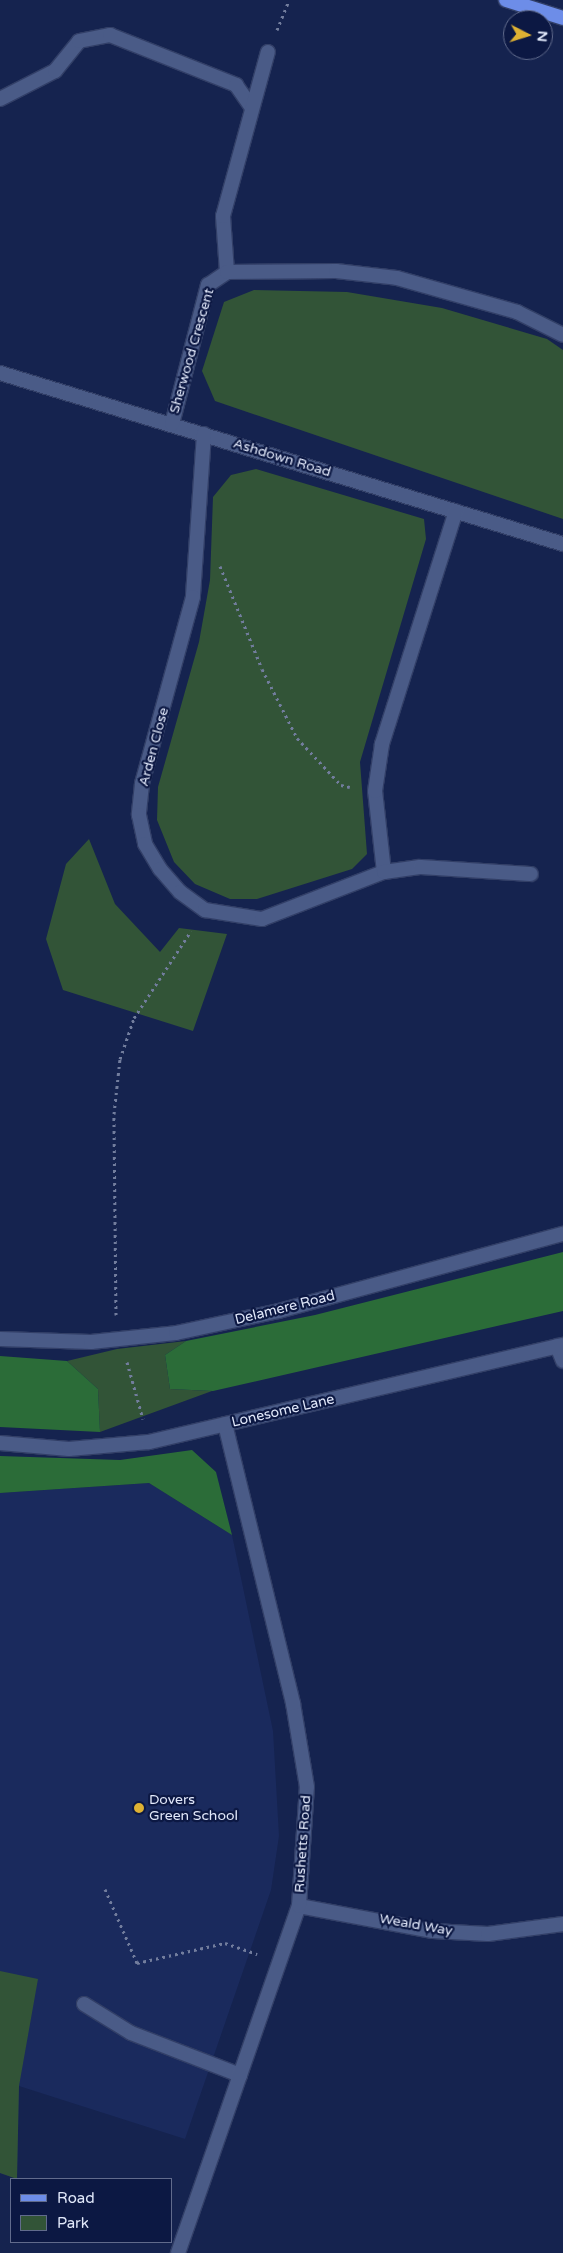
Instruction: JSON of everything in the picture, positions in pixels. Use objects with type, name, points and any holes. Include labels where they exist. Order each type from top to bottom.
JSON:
[{"type":"main road","points":[[506,0],[563,18]]},
{"type":"street","points":[[0,99],[55,71],[79,41],[110,35],[236,85],[252,108]]},
{"type":"street","points":[[268,52],[223,216],[226,272],[336,271],[397,278],[517,312],[563,335]]},
{"type":"street","name":"Sherwood Crescent","points":[[172,424],[208,285],[226,272]]},
{"type":"street","name":"Ashdown Road","points":[[0,373],[563,544]]},
{"type":"street","name":"Arden Close","points":[[204,434],[193,597],[142,784],[139,815],[145,844],[160,868],[180,892],[205,910],[262,919],[384,872],[420,867],[530,874]]},
{"type":"street","points":[[384,872],[375,791],[382,744],[456,511]]},
{"type":"street","name":"Delamere Road","points":[[0,1339],[120,1340],[176,1334],[279,1311],[563,1234]]},
{"type":"street","points":[[560,1345],[563,1361]]},
{"type":"street","name":"Lonesome Lane","points":[[0,1444],[69,1449],[149,1442],[560,1345]]},
{"type":"street","name":"Rushetts Road","points":[[178,2253],[299,1906],[307,1787],[293,1702],[225,1424]]},
{"type":"street","name":"Weald Way","points":[[299,1906],[442,1931],[488,1934],[563,1924]]},
{"type":"street","points":[[84,2004],[131,2033],[240,2075]]},
{"type":"path","points":[[268,52],[289,0]]},
{"type":"path","points":[[197,546],[224,569],[262,669],[297,738],[341,785],[375,791]]},
{"type":"path","points":[[149,1442],[120,1340],[115,1312],[114,1114],[120,1059],[134,1018],[205,910]]},
{"type":"path","points":[[105,1889],[137,1963],[225,1943],[280,1960]]},
{"type":"shaded area","name":"Dovers Green School","points":[[149,1483],[232,1535],[273,1731],[279,1836],[271,1890],[185,2139],[19,2086],[17,2178],[0,2173],[0,1493]]},
{"type":"green space","points":[[254,290],[347,292],[442,308],[547,339],[563,350],[563,519],[215,401],[202,371],[224,302]]},
{"type":"green space","points":[[256,469],[424,519],[426,539],[360,762],[367,854],[352,869],[257,899],[230,899],[195,884],[174,862],[157,820],[158,787],[199,642],[210,580],[213,497],[231,475]]},
{"type":"green space","points":[[89,839],[115,904],[160,952],[179,928],[227,934],[193,1031],[63,990],[46,939],[66,864]]},
{"type":"green space","points":[[563,1252],[563,1311],[213,1391],[170,1389],[165,1355],[186,1341],[315,1315]]},
{"type":"green space","points":[[186,1341],[165,1355],[170,1389],[212,1391],[100,1432],[98,1389],[67,1361],[117,1349]]},
{"type":"green space","points":[[0,1356],[67,1361],[98,1389],[100,1432],[0,1427]]},
{"type":"green space","points":[[192,1450],[216,1472],[232,1535],[149,1483],[0,1493],[0,1456],[120,1460]]},
{"type":"green space","points":[[0,1971],[38,1979],[19,2086],[17,2178],[0,2173]]},
{"type":"place","name":"Dovers Green School","points":[[139,1808]]}]
